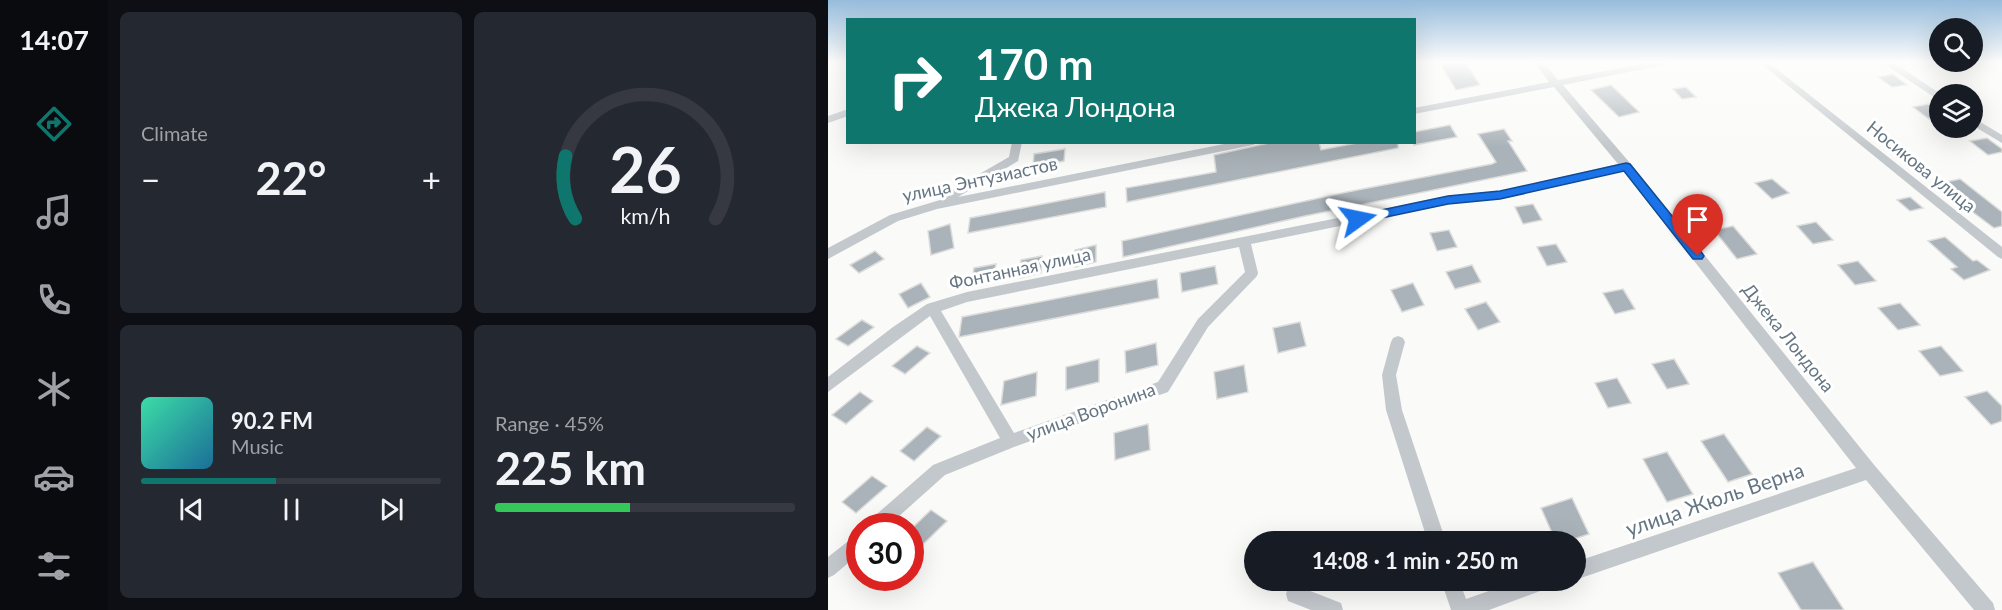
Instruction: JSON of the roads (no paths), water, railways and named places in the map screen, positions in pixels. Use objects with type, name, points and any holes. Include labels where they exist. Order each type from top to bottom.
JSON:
[{"type":"street","points":[[1416,111],[1524,90]]},
{"type":"street","name":"Джека Лондона","points":[[1563,90],[1869,471],[1986,610]]},
{"type":"street","name":"Носикова улица","points":[[1798,90],[2002,254]]},
{"type":"street","points":[[828,120],[846,113]]},
{"type":"street","points":[[1983,127],[2002,140]]},
{"type":"street","points":[[936,205],[1014,159],[1017,144]]},
{"type":"street","name":"улица Энтузиастов","points":[[828,254],[894,218],[936,205],[1240,144]]},
{"type":"street","points":[[1244,243],[1448,200],[1500,195],[1626,166]]},
{"type":"street","name":"Фонтанная улица","points":[[828,386],[898,331],[932,308],[968,297],[1244,243]]},
{"type":"street","name":"улица Воронина","points":[[891,513],[939,470],[1010,441],[1163,387],[1203,323],[1252,273],[1244,243]]},
{"type":"street","points":[[932,308],[1010,441]]},
{"type":"street","points":[[1398,342],[1389,375],[1394,410],[1433,531]]},
{"type":"street","name":"улица Жюль Верна","points":[[1586,568],[1869,471]]},
{"type":"street","points":[[828,569],[846,553]]},
{"type":"street","points":[[1454,591],[1461,610],[1516,591]]},
{"type":"street","points":[[1295,594],[1334,610]]}]
